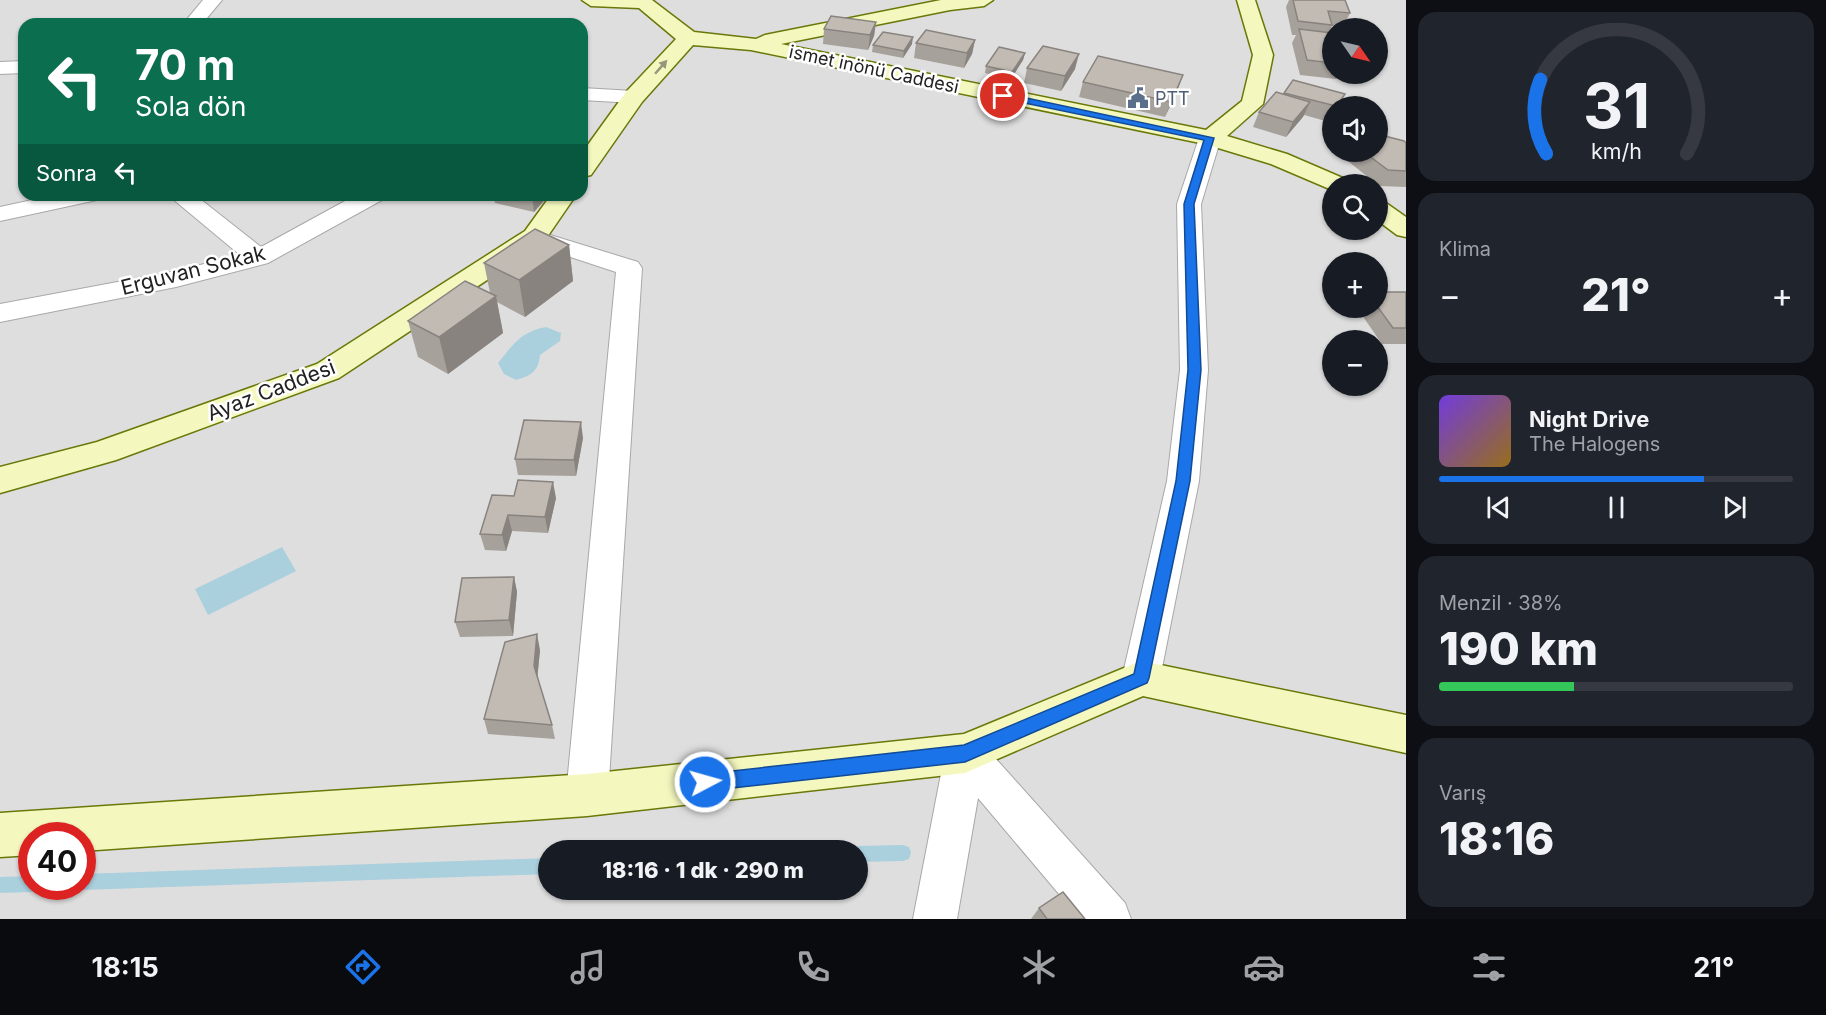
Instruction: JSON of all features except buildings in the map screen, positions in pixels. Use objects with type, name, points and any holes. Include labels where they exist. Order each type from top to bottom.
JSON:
[{"type":"street","points":[[197,18],[213,0]]},
{"type":"street","points":[[588,162],[634,97],[688,38],[645,2],[591,0]]},
{"type":"street","points":[[751,44],[950,4],[984,0]]},
{"type":"street","points":[[1141,678],[1183,481],[1194,370],[1189,204],[1210,138],[1252,104],[1263,55],[1246,0]]},
{"type":"street","name":"ismet inönü Caddesi","points":[[688,38],[751,44],[1210,138],[1279,159],[1322,178]]},
{"type":"street","points":[[0,68],[18,67]]},
{"type":"street","points":[[588,94],[634,97]]},
{"type":"street","points":[[0,214],[61,201]]},
{"type":"street","points":[[188,201],[259,258]]},
{"type":"street","name":"Erguvan Sokak","points":[[0,313],[176,279],[259,258],[363,201]]},
{"type":"street","name":"Ayaz Caddesi","points":[[0,480],[104,452],[328,372],[534,237],[560,201]]},
{"type":"street","points":[[1388,216],[1406,229]]},
{"type":"street","points":[[534,237],[628,268],[587,795]]},
{"type":"street","points":[[0,835],[587,795],[965,753],[1141,678],[1406,734]]},
{"type":"street","points":[[935,919],[965,753]]},
{"type":"street","points":[[965,753],[1109,919]]},
{"type":"shaded area","points":[[0,0],[1406,0],[1406,919],[0,919]]},
{"type":"water","points":[[546,327],[561,333],[560,341],[540,355],[536,369],[516,380],[504,374],[498,363],[514,344],[524,335]]},
{"type":"water","points":[[282,547],[296,571],[208,615],[195,589]]},
{"type":"waterway","points":[[868,854],[903,853]]},
{"type":"waterway","points":[[96,882],[538,866]]},
{"type":"waterway","points":[[0,885],[18,884]]},
{"type":"place","name":"PTT","points":[[1138,98]]},
{"type":"route","points":[[705,782],[965,753],[1141,678],[1183,481],[1194,370],[1189,204],[1210,138],[1003,96]]}]
